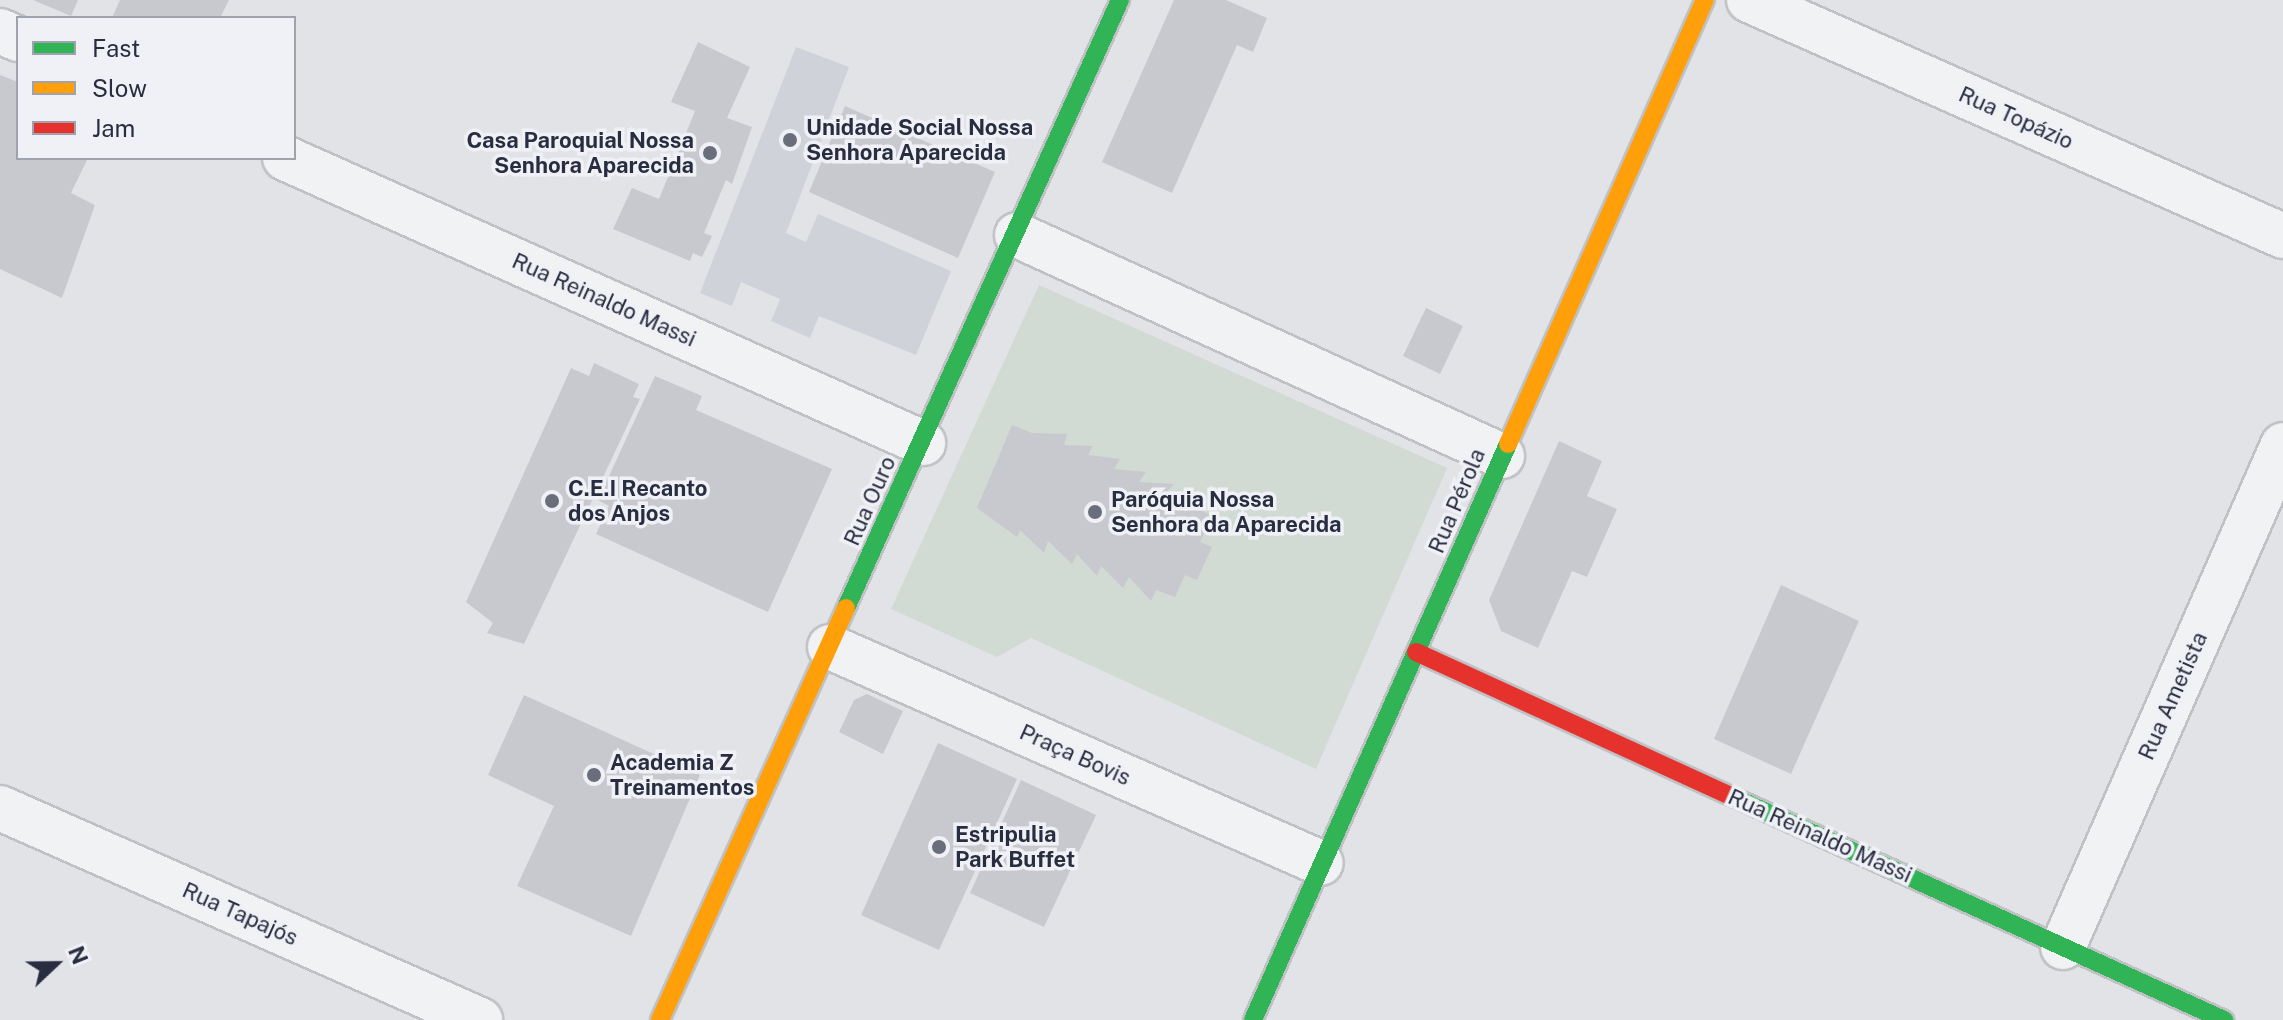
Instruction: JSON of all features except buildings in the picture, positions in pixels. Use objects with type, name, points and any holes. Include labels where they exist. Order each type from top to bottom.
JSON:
[{"type":"street","name":"Rua Ouro","points":[[660,1020],[1017,235],[1120,0]]},
{"type":"street","name":"Rua Pérola","points":[[1253,1020],[1705,0]]},
{"type":"street","name":"Rua Topázio","points":[[1749,0],[2283,236]]},
{"type":"street","name":"Rua Reinaldo Massi","points":[[289,160],[923,443]]},
{"type":"street","points":[[1017,235],[1502,456]]},
{"type":"street","name":"Rua Ametista","points":[[2063,947],[2283,445]]},
{"type":"street","name":"Praça Bovis","points":[[830,647],[1321,863]]},
{"type":"street","name":"Rua Reinaldo Massi","points":[[1416,652],[2224,1020]]},
{"type":"street","name":"Rua Tapajós","points":[[0,808],[480,1020]]},
{"type":"shaded area","name":"Unidade Social Nossa Senhora Aparecida","points":[[796,47],[849,67],[786,233],[806,242],[818,214],[951,271],[916,355],[819,316],[810,338],[771,321],[780,299],[741,282],[732,306],[700,293]]},
{"type":"shaded area","points":[[1039,285],[1447,468],[1316,769],[1031,638],[997,657],[891,609]]},
{"type":"traffic: fast","points":[[846,608],[1120,0]]},
{"type":"traffic: fast","points":[[1253,1020],[1508,444]]},
{"type":"traffic: fast","points":[[1731,796],[2224,1020]]},
{"type":"traffic: slow","points":[[1508,444],[1705,0]]},
{"type":"traffic: slow","points":[[660,1020],[846,608]]},
{"type":"traffic: jam","points":[[1416,652],[1731,796]]},
{"type":"place","name":"Unidade Social Nossa Senhora Aparecida","points":[[790,140]]},
{"type":"place","name":"Casa Paroquial Nossa Senhora Aparecida","points":[[710,153]]},
{"type":"place","name":"C.E.I Recanto dos Anjos","points":[[552,501]]},
{"type":"place","name":"Paróquia Nossa Senhora da Aparecida","points":[[1095,512]]},
{"type":"place","name":"Academia Z Treinamentos","points":[[594,775]]},
{"type":"place","name":"Estripulia Park Buffet","points":[[939,847]]}]
